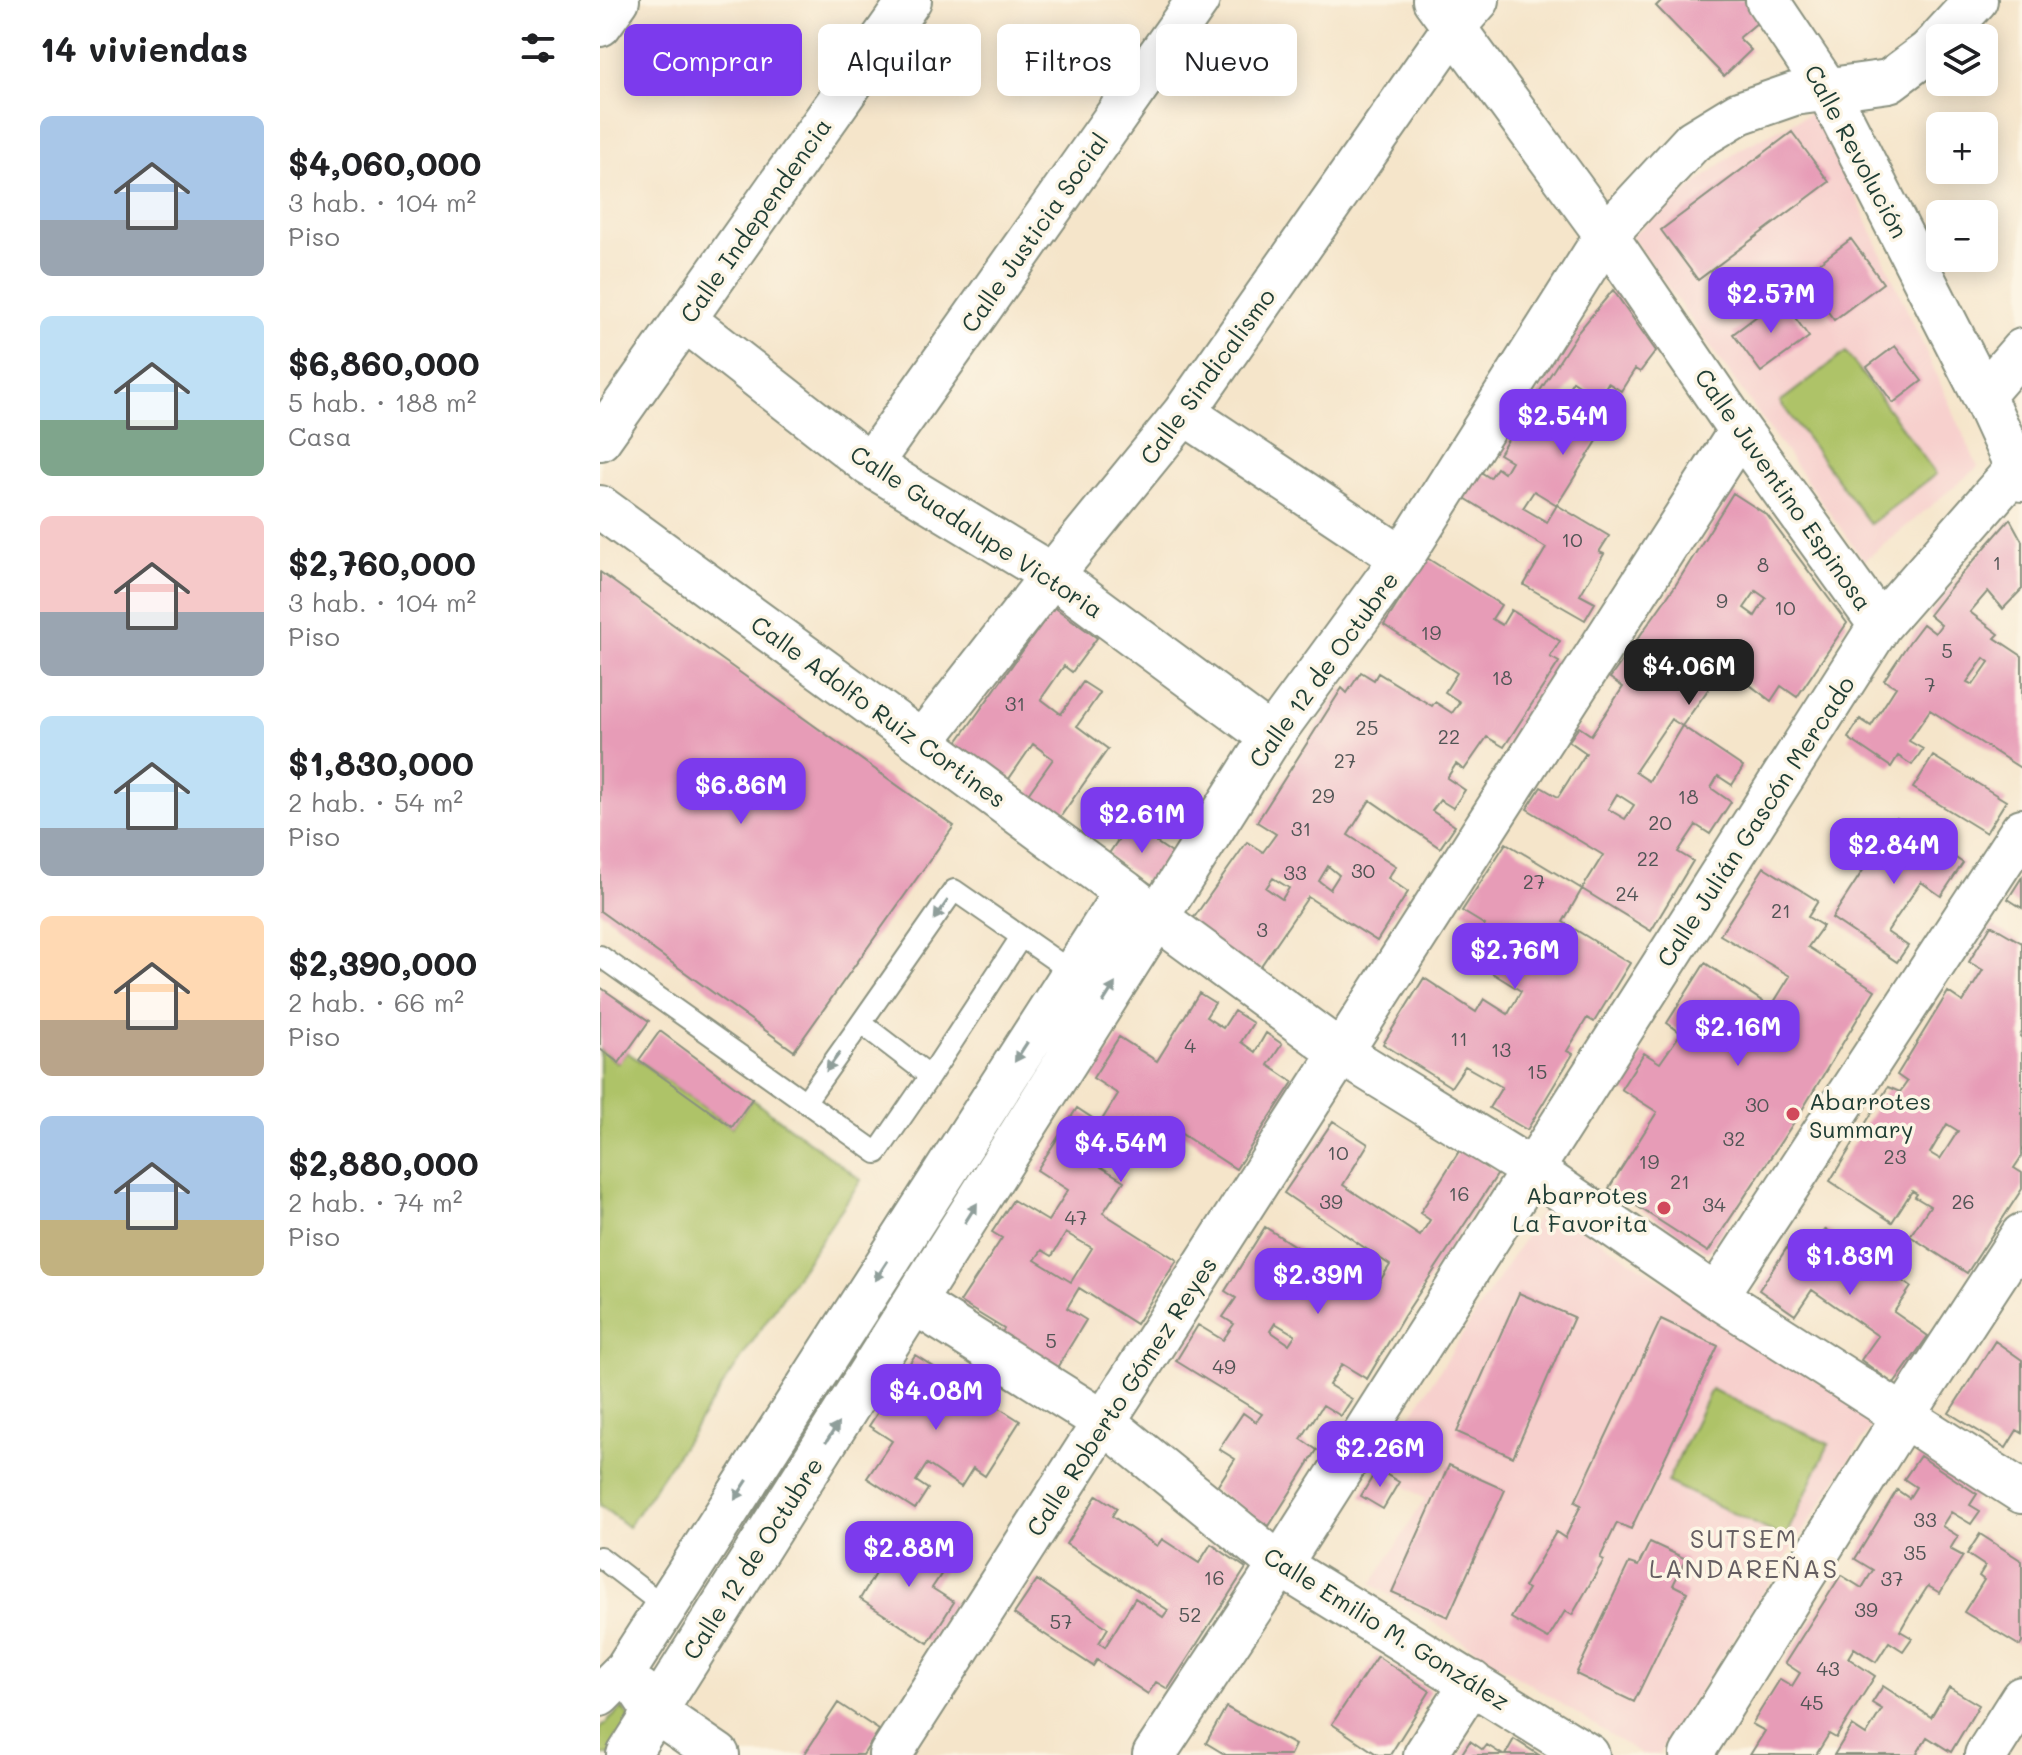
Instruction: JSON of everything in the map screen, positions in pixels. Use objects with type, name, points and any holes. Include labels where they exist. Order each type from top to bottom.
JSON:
[{"type":"street","points":[[600,25],[618,0]]},
{"type":"street","name":"Calle Independencia","points":[[600,439],[910,0]]},
{"type":"street","name":"Calle Justicia Social","points":[[870,465],[1198,0]]},
{"type":"street","name":"Calle Revolución","points":[[1767,0],[1827,89],[1983,395],[2019,474]]},
{"type":"street","name":"Calle 12 de Octubre","points":[[1954,24],[1976,0]]},
{"type":"street","name":"Calle Juventino Espinosa","points":[[1455,9],[1740,431],[1880,625]]},
{"type":"street","name":"Calle Sindicalismo","points":[[922,742],[1184,413],[1455,9]]},
{"type":"street","name":"Calle 12 de Octubre","points":[[613,1682],[665,1607],[1072,972],[1140,905],[1271,737],[1402,558],[1606,235],[1693,141],[1739,113],[1794,94],[1889,81],[1926,53]]},
{"type":"street","name":"Calle Guadalupe Victoria","points":[[685,320],[870,465],[1052,575],[1271,737]]},
{"type":"street","points":[[1983,395],[2022,350]]},
{"type":"street","points":[[1184,413],[1402,558]]},
{"type":"street","name":"Calle Roberto Gómez Reyes","points":[[890,1755],[1740,431]]},
{"type":"street","name":"Calle Julián Gascón Mercado","points":[[1154,1755],[1280,1565],[1880,625],[2019,474]]},
{"type":"street","name":"Calle Adolfo Ruiz Cortines","points":[[600,507],[1340,1052],[1532,1170],[1716,1296],[2022,1492]]},
{"type":"street","points":[[1716,1296],[2022,830]]},
{"type":"street","name":"Calle 12 de Octubre","points":[[650,1738],[915,1303],[1140,905]]},
{"type":"street","points":[[1691,1755],[1903,1417],[2022,1235]]},
{"type":"street","name":"Calle Emilio M. González","points":[[915,1303],[1104,1422],[1280,1565],[1588,1755]]},
{"type":"street","points":[[613,1682],[650,1738],[718,1755]]},
{"type":"street","points":[[1425,1755],[1472,1682]]},
{"type":"street","points":[[1986,1755],[2022,1698]]},
{"type":"lane","points":[[805,1102],[954,890],[1072,972]]},
{"type":"lane","points":[[600,956],[877,1153],[1021,937]]},
{"type":"lane","points":[[861,1023],[930,1076]]},
{"type":"lane","points":[[600,1557],[665,1607]]},
{"type":"shaded area","points":[[1817,110],[1978,467],[1864,561],[1631,236],[1740,149]]},
{"type":"shaded area","points":[[1545,1205],[1876,1419],[1658,1755],[1642,1755],[1372,1584],[1425,1499],[1377,1469]]},
{"type":"green space","points":[[1846,352],[1936,474],[1870,524],[1780,402]]},
{"type":"green space","points":[[600,1049],[618,1063],[627,1052],[732,1127],[752,1099],[861,1180],[628,1527],[600,1505]]},
{"type":"green space","points":[[1711,1389],[1829,1444],[1785,1538],[1667,1482]]},
{"type":"green space","points":[[622,1708],[638,1727],[618,1755],[600,1755],[600,1729]]},
{"type":"building","points":[[1662,0],[1744,0],[1758,22],[1739,38],[1751,50],[1724,76],[1656,6]]},
{"type":"building","points":[[1792,132],[1829,182],[1698,280],[1661,230]]},
{"type":"building","points":[[1851,239],[1883,283],[1834,320],[1802,276]]},
{"type":"building","points":[[1613,290],[1656,351],[1640,372],[1635,369],[1621,391],[1608,383],[1599,398],[1573,381],[1552,414],[1597,441],[1557,505],[1609,536],[1599,552],[1604,554],[1580,595],[1595,603],[1585,620],[1524,585],[1546,548],[1463,497],[1479,471],[1490,478],[1497,468],[1504,473],[1511,461],[1499,454],[1578,332]],"holes":[[[1534,491],[1557,505],[1547,522],[1523,508]]]},
{"type":"building","points":[[1781,298],[1809,337],[1761,372],[1733,334]]},
{"type":"building","points":[[1895,346],[1922,381],[1893,403],[1867,367]]},
{"type":"building","points":[[1733,493],[1767,515],[1847,623],[1797,697],[1781,686],[1771,701],[1725,666],[1682,726],[1743,767],[1732,785],[1718,776],[1711,788],[1731,802],[1710,834],[1696,825],[1678,852],[1693,861],[1651,931],[1582,889],[1603,855],[1527,809],[1541,787],[1558,797],[1586,753],[1569,741],[1579,727],[1591,735],[1623,687],[1610,678],[1675,586]],"holes":[[[1756,591],[1766,598],[1755,616],[1744,608]],[[1671,719],[1682,726],[1649,781],[1635,772]],[[1617,794],[1634,805],[1625,819],[1608,809]]]},
{"type":"building","points":[[2010,519],[2022,541],[2022,589],[2003,609],[1988,591],[1970,612],[1999,634],[1995,638],[2022,656],[2022,769],[1930,710],[1909,741],[1923,749],[1912,765],[1898,756],[1891,767],[1848,738],[1860,719],[1871,726],[1896,687],[1884,680],[1923,624],[1935,633],[1941,625],[1929,615]],"holes":[[[1984,658],[1989,662],[1973,685],[1967,682]]]},
{"type":"building","points":[[1427,558],[1501,605],[1492,619],[1502,625],[1511,610],[1560,641],[1550,657],[1559,662],[1504,747],[1487,737],[1464,770],[1456,764],[1447,778],[1465,790],[1453,808],[1440,800],[1432,811],[1455,826],[1440,848],[1370,800],[1348,835],[1396,866],[1388,878],[1408,892],[1377,941],[1308,897],[1256,973],[1188,926],[1247,842],[1263,852],[1276,834],[1257,822],[1342,688],[1347,693],[1361,672],[1374,680],[1378,673],[1432,706],[1435,702],[1452,713],[1460,702],[1445,692],[1457,673],[1384,625]],"holes":[[[1328,866],[1339,875],[1330,889],[1319,881]],[[1273,878],[1289,888],[1282,899],[1266,888]]]},
{"type":"building","points":[[600,572],[954,826],[794,1051],[600,911]]},
{"type":"building","points":[[1054,607],[1097,638],[1072,672],[1064,666],[1041,699],[1061,714],[1083,682],[1100,693],[1077,726],[1108,749],[1056,823],[1024,800],[1053,759],[1033,744],[1004,786],[952,749]]},
{"type":"building","points":[[1933,756],[2006,801],[1986,833],[1913,788]]},
{"type":"building","points":[[1897,818],[1963,863],[1941,896],[1921,882],[1887,932],[1908,946],[1897,962],[1832,918]]},
{"type":"building","points":[[1129,824],[1175,855],[1154,886],[1108,855]]},
{"type":"building","points":[[1506,843],[1582,889],[1563,922],[1630,963],[1594,1022],[1587,1018],[1567,1051],[1573,1054],[1527,1130],[1489,1108],[1502,1087],[1465,1066],[1451,1087],[1383,1044],[1424,978],[1476,1012],[1484,999],[1508,1014],[1521,991],[1465,956],[1485,925],[1462,911]]},
{"type":"building","points":[[1764,867],[1818,901],[1808,917],[1823,926],[1808,947],[1875,990],[1802,1110],[1708,1252],[1609,1188],[1657,1112],[1621,1089],[1644,1053],[1660,1063],[1681,1033],[1667,1023],[1705,963],[1771,1007],[1790,976],[1720,935]]},
{"type":"building","points":[[2022,877],[2022,908],[2008,899]]},
{"type":"building","points":[[1991,925],[2022,943],[2022,1156],[2014,1168],[2022,1173],[2022,1189],[1967,1273],[1910,1236],[1930,1206],[1915,1197],[1917,1194],[1912,1191],[1892,1222],[1830,1181],[1888,1087],[1900,1092],[1907,1082],[1897,1075],[1948,992],[1963,1002],[1983,970],[1969,962]],"holes":[[[1947,1124],[1958,1131],[1940,1159],[1930,1153]]]},
{"type":"building","points":[[600,987],[649,1021],[619,1063],[600,1049]]},
{"type":"building","points":[[1199,993],[1215,1003],[1206,1017],[1223,1028],[1234,1011],[1253,1023],[1241,1042],[1255,1052],[1266,1033],[1282,1044],[1268,1065],[1293,1082],[1236,1169],[1163,1122],[1145,1151],[1121,1136],[1101,1167],[1124,1181],[1103,1213],[1177,1260],[1136,1324],[1079,1288],[1067,1308],[1086,1320],[1049,1381],[993,1347],[1004,1329],[960,1302],[1002,1238],[992,1232],[1013,1200],[1048,1221],[1068,1190],[1037,1170],[1077,1108],[1100,1123],[1118,1094],[1093,1078],[1119,1037],[1157,1061]],"holes":[[[1066,1233],[1092,1248],[1071,1282],[1035,1260],[1042,1250],[1052,1256]]]},
{"type":"building","points":[[660,1031],[752,1099],[732,1127],[639,1060]]},
{"type":"building","points":[[1333,1121],[1368,1144],[1343,1185],[1420,1236],[1430,1220],[1420,1213],[1461,1148],[1499,1172],[1404,1316],[1367,1379],[1342,1364],[1329,1385],[1352,1399],[1341,1416],[1323,1405],[1301,1439],[1317,1450],[1269,1526],[1215,1490],[1235,1459],[1219,1449],[1243,1413],[1256,1422],[1262,1414],[1176,1361],[1198,1325],[1223,1340],[1234,1324],[1223,1317],[1236,1298],[1225,1291],[1265,1227],[1371,1295],[1390,1265],[1284,1193]],"holes":[[[1275,1323],[1295,1335],[1289,1344],[1270,1331]]]},
{"type":"building","points":[[1826,1229],[1911,1287],[1894,1312],[1928,1336],[1894,1384],[1861,1360],[1878,1336],[1812,1290],[1795,1315],[1759,1290],[1792,1240],[1810,1252]]},
{"type":"building","points":[[1519,1293],[1574,1317],[1513,1457],[1457,1432]]},
{"type":"building","points":[[1661,1319],[1718,1346],[1631,1529],[1617,1523],[1600,1558],[1604,1560],[1572,1615],[1565,1611],[1548,1639],[1511,1618],[1528,1589],[1524,1587],[1556,1532],[1565,1538],[1581,1505],[1575,1502]]},
{"type":"building","points":[[1995,1341],[2022,1360],[2022,1433],[2017,1430],[2006,1448],[1949,1413]]},
{"type":"building","points":[[915,1355],[1020,1421],[985,1476],[973,1468],[961,1487],[927,1464],[916,1481],[928,1489],[915,1509],[867,1478],[892,1441],[869,1426]]},
{"type":"building","points":[[1920,1456],[1977,1494],[1970,1505],[1980,1511],[1971,1524],[1951,1512],[1942,1526],[1958,1536],[1950,1549],[1963,1556],[1940,1593],[1928,1586],[1908,1617],[1900,1631],[1912,1638],[1903,1651],[1889,1642],[1876,1662],[1854,1648],[1848,1658],[1875,1676],[1836,1738],[1829,1734],[1816,1755],[1750,1755],[1765,1731],[1752,1724],[1780,1679],[1792,1686],[1800,1673],[1785,1663],[1841,1575],[1862,1588],[1873,1570],[1855,1559],[1897,1490],[1909,1498],[1916,1487],[1904,1479]]},
{"type":"building","points":[[1449,1465],[1505,1490],[1448,1617],[1392,1592]]},
{"type":"building","points":[[1377,1469],[1399,1482],[1383,1509],[1361,1496]]},
{"type":"building","points":[[1097,1495],[1117,1508],[1112,1516],[1157,1546],[1162,1539],[1199,1563],[1211,1544],[1246,1568],[1168,1689],[1156,1682],[1148,1694],[1097,1660],[1093,1666],[1014,1614],[1037,1580],[1108,1628],[1099,1643],[1105,1647],[1135,1598],[1163,1617],[1168,1610],[1066,1544]]},
{"type":"building","points":[[899,1533],[948,1564],[932,1588],[954,1602],[928,1643],[860,1599]]},
{"type":"building","points":[[1980,1534],[2022,1561],[2020,1646],[1964,1612],[1984,1580],[1979,1576],[1985,1566],[1967,1554]]},
{"type":"building","points":[[1650,1542],[1686,1559],[1673,1585],[1687,1592],[1634,1702],[1576,1674],[1629,1563],[1638,1566]]},
{"type":"building","points":[[1377,1656],[1430,1691],[1390,1755],[1378,1755],[1332,1724]]},
{"type":"building","points":[[1883,1686],[1931,1717],[1949,1687],[1979,1705],[1951,1752],[1927,1737],[1916,1755],[1834,1755],[1852,1726],[1866,1735],[1882,1709],[1872,1703]]},
{"type":"building","points":[[838,1703],[879,1730],[863,1755],[804,1755]]},
{"type":"building","points":[[1226,1707],[1295,1745],[1290,1755],[1226,1755],[1206,1743]]},
{"type":"building","points":[[1514,1739],[1539,1755],[1505,1755]]},
{"type":"building","points":[[1470,1741],[1483,1750],[1487,1745],[1503,1755],[1461,1755]]},
{"type":"place","name":"Abarrotes Summary","points":[[1793,1114]]},
{"type":"place","name":"Abarrotes La Favorita","points":[[1664,1208]]},
{"type":"district","name":"SUTSEM LANDAREÑAS","points":[[1744,1553]]}]
